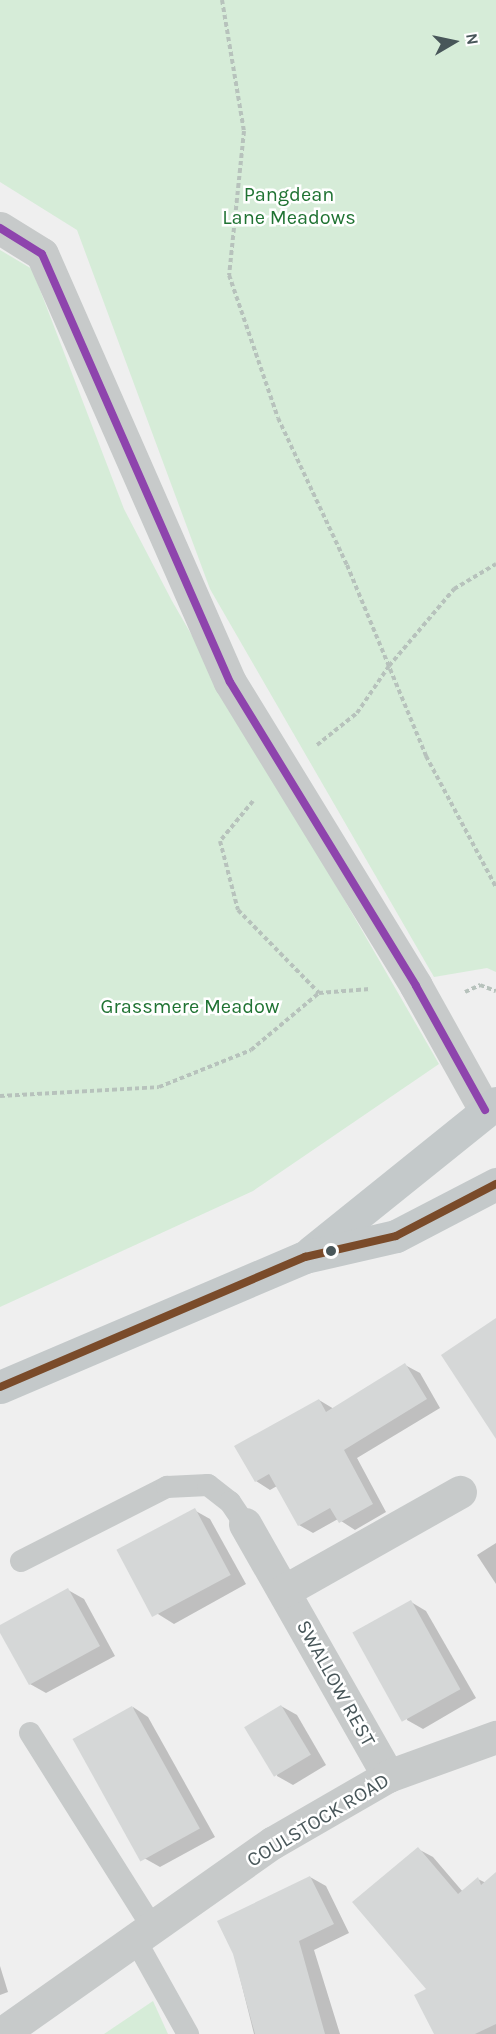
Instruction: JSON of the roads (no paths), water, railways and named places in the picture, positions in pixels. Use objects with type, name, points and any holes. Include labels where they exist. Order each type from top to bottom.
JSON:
[{"type":"main road","points":[[305,1257],[491,1107]]},
{"type":"main road","points":[[0,1387],[305,1257],[396,1236],[496,1184]]},
{"type":"street","points":[[0,228],[42,254],[230,682],[491,1107]]},
{"type":"street","points":[[284,1591],[460,1492]]},
{"type":"street","name":"SWALLOW REST","points":[[245,1524],[388,1776]]},
{"type":"street","name":"COULSTOCK ROAD","points":[[1,2034],[145,1935],[272,1843],[388,1776],[496,1737]]},
{"type":"lane","name":"SWALLOW REST","points":[[21,1561],[167,1487],[208,1485],[230,1502],[245,1524]]},
{"type":"lane","points":[[30,1732],[145,1935],[188,2034]]},
{"type":"park label","name":"Pangdean Lane Meadows","points":[[289,206]]},
{"type":"park label","name":"Grassmere Meadow","points":[[190,1006]]}]
